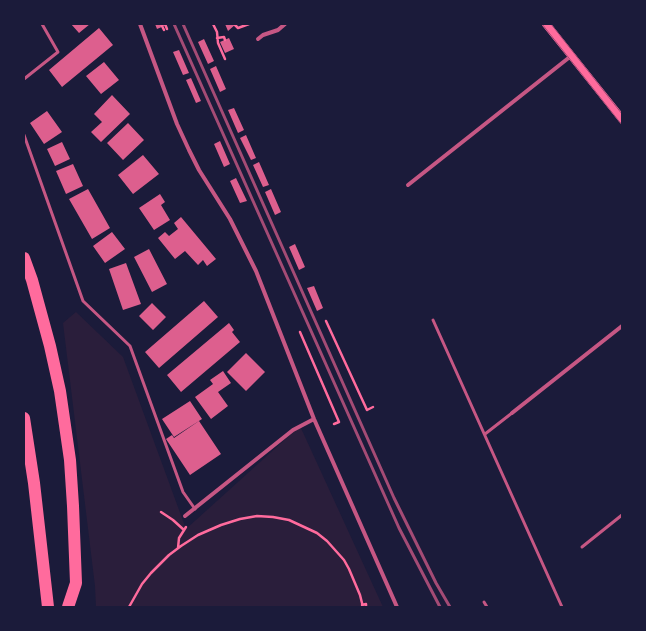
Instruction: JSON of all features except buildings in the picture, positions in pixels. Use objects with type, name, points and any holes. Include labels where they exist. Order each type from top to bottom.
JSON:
[{"type":"highway","points":[[24,258],[32,280],[50,346],[60,391],[70,460],[76,583],[68,607]]},
{"type":"highway","points":[[24,418],[34,483],[48,607]]},
{"type":"main road","points":[[546,24],[622,119]]},
{"type":"street","points":[[140,24],[177,124],[199,170],[230,219],[256,271],[314,419],[398,607]]},
{"type":"street","points":[[258,39],[263,35],[278,30],[285,24]]},
{"type":"street","points":[[408,185],[571,55]]},
{"type":"street","points":[[512,413],[622,326]]},
{"type":"street","points":[[185,516],[293,430],[314,419]]},
{"type":"lane","points":[[24,79],[58,52],[42,24]]},
{"type":"lane","points":[[24,135],[83,301],[130,346],[183,492],[195,508]]},
{"type":"lane","points":[[433,320],[562,607]]},
{"type":"lane","points":[[485,434],[512,413]]},
{"type":"lane","points":[[582,547],[622,515]]},
{"type":"lane","points":[[484,602],[487,607]]},
{"type":"path","points":[[161,24],[165,29],[165,24]]},
{"type":"path","points":[[213,24],[218,43],[225,59]]},
{"type":"path","points":[[234,24],[238,28],[249,24]]},
{"type":"path","points":[[217,38],[224,37],[225,40]]},
{"type":"path","points":[[326,321],[367,410],[373,407]]},
{"type":"path","points":[[300,332],[339,422],[334,424]]},
{"type":"path","points":[[161,512],[185,528],[179,538],[178,548]]},
{"type":"path","points":[[129,607],[142,584],[151,573],[178,548],[198,535],[221,524],[257,516],[289,520],[317,533],[327,541],[350,569],[362,606],[366,604],[366,607]]},
{"type":"shaded area","points":[[76,312],[123,357],[186,529],[300,426],[383,607],[96,607],[95,586],[63,323]]},
{"type":"tram line","points":[[542,24],[622,125]]},
{"type":"tram line","points":[[551,24],[622,114]]},
{"type":"railway","points":[[174,24],[399,528],[440,607]]},
{"type":"railway","points":[[183,24],[394,498],[436,583],[450,607]]}]
